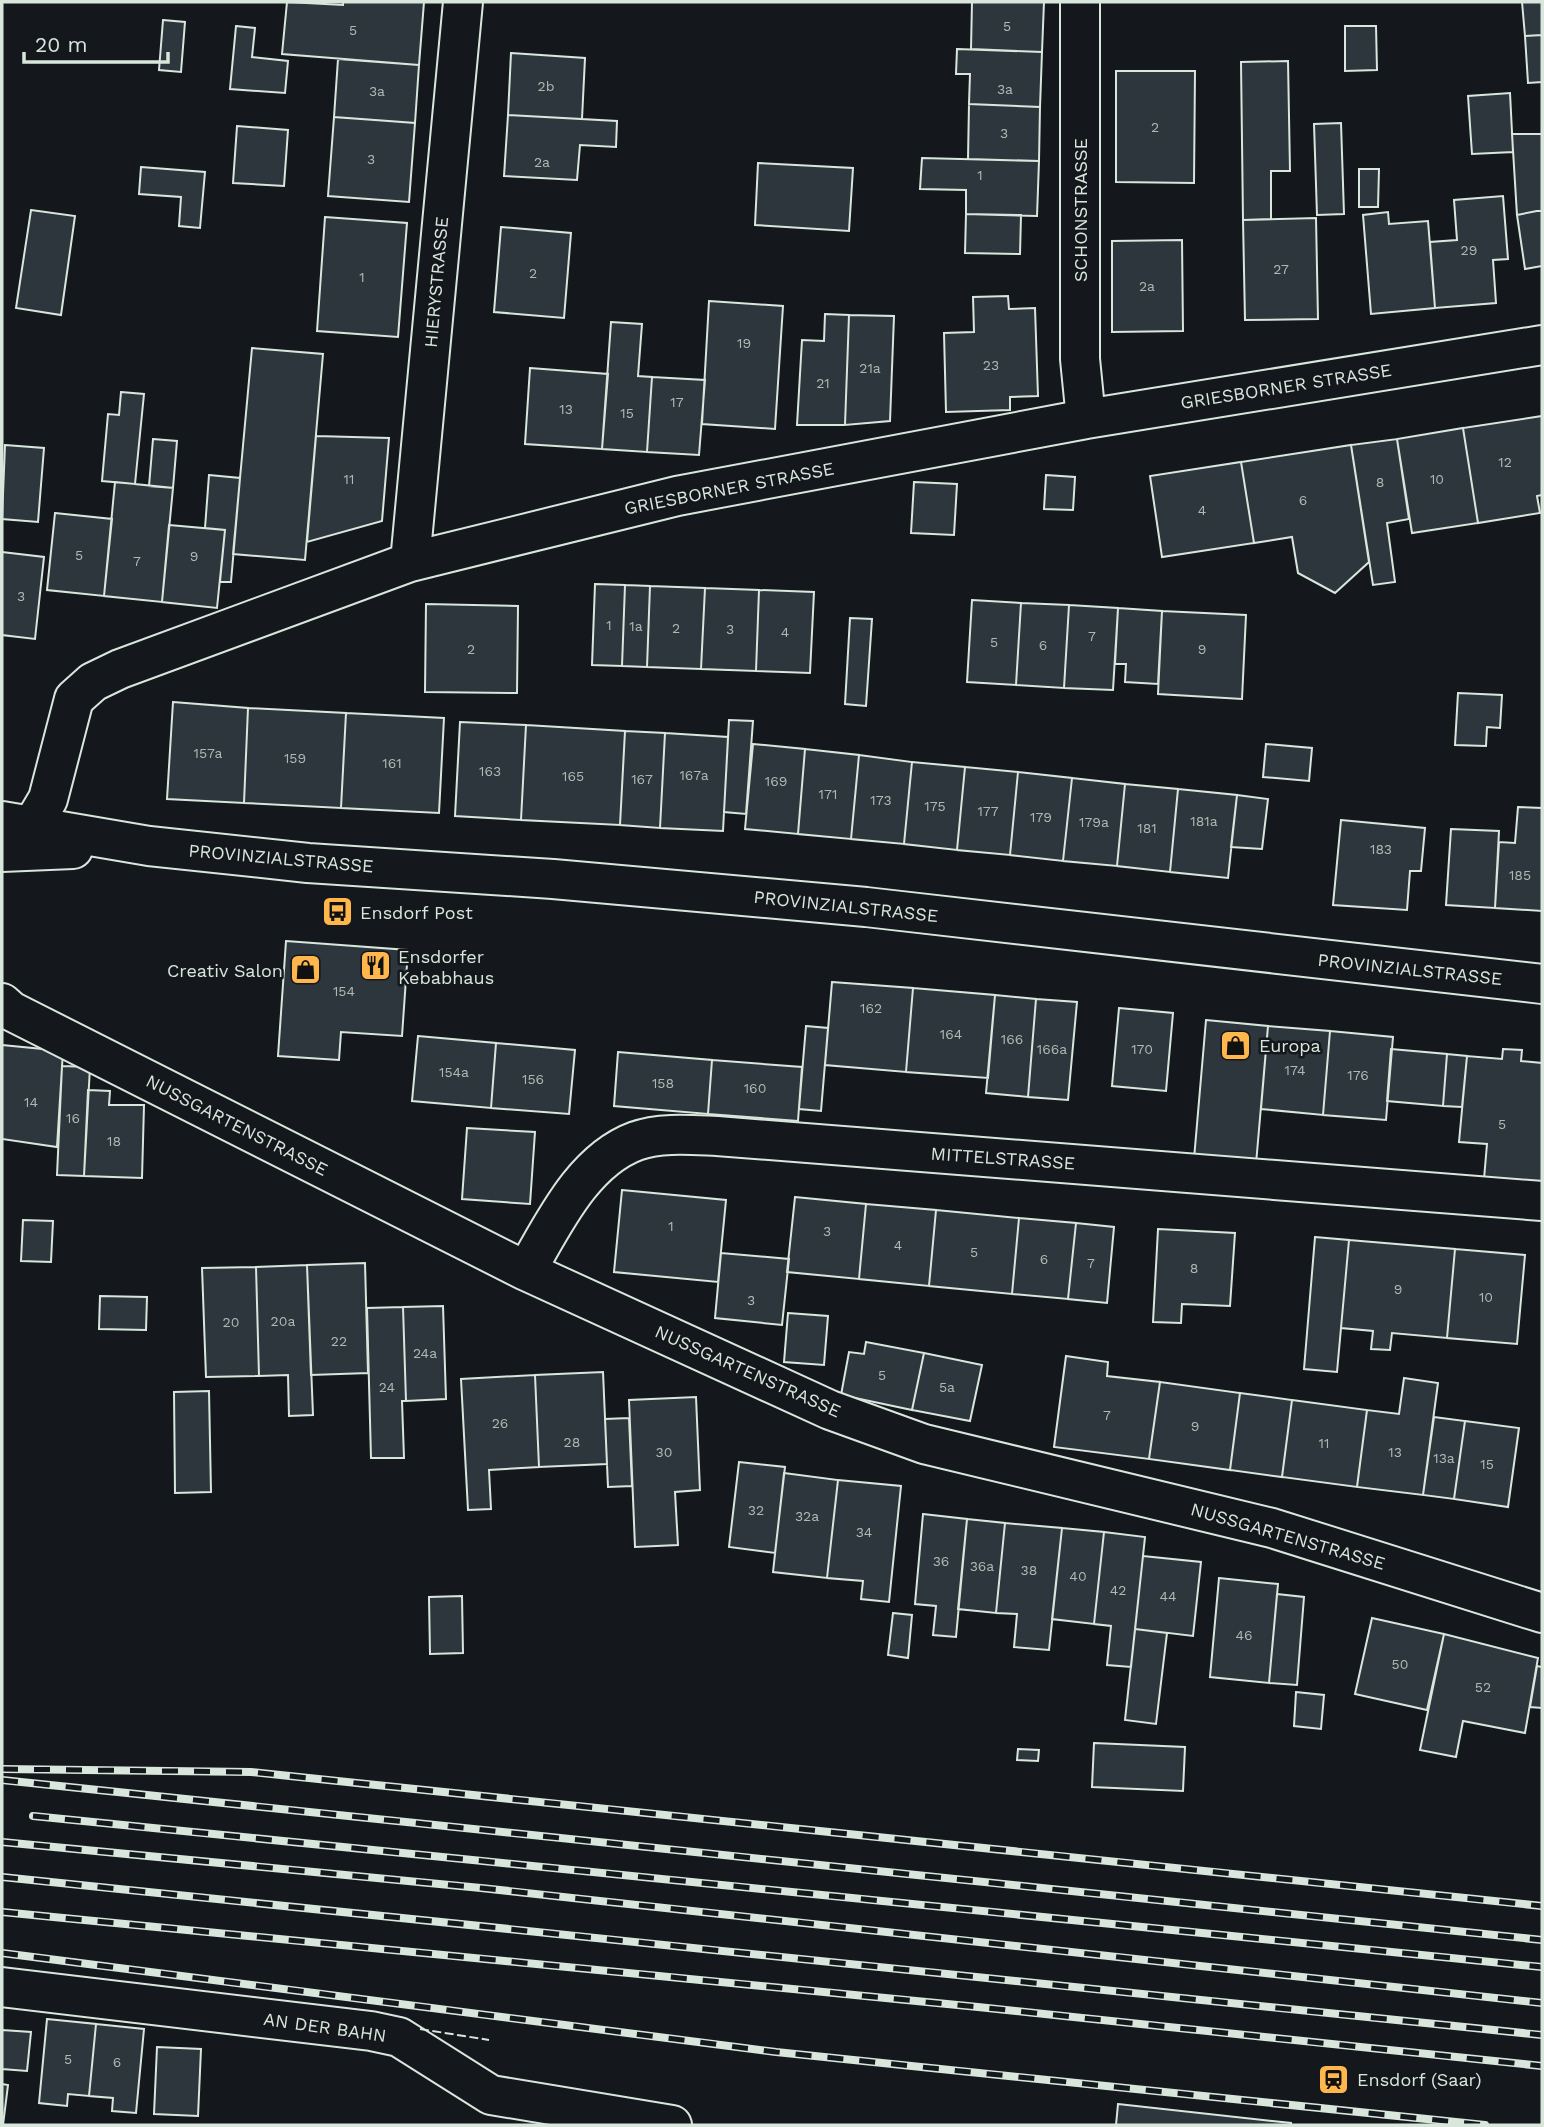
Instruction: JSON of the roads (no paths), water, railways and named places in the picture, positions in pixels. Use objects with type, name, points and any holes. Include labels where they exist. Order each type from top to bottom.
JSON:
[{"type":"street","name":"HIERYSTRASSE","points":[[410,562],[463,2]]},
{"type":"street","name":"SCHONSTRASSE","points":[[1080,2],[1080,359],[1086,418]]},
{"type":"street","name":"GRIESBORNER STRASSE","points":[[17,823],[48,799],[74,699],[93,682],[120,669],[410,562],[677,496],[1086,418],[1542,345]]},
{"type":"street","name":"PROVINZIALSTRASSE","points":[[17,823],[149,846],[308,863],[553,879],[866,907],[1542,984]]},
{"type":"street","name":"PROVINZIALSTRASSE","points":[[2,852],[149,846]]},
{"type":"street","name":"NUSSGARTENSTRASSE","points":[[2,1003],[11,1011],[526,1271],[830,1410],[924,1444],[1272,1528],[1542,1613]]},
{"type":"street","name":"MITTELSTRASSE","points":[[526,1271],[569,1198],[601,1163],[636,1141],[674,1135],[717,1136],[1542,1201]]},
{"type":"street","name":"AN DER BAHN","points":[[2,1987],[390,2035],[416,2047],[490,2110],[672,2125]]},
{"type":"railway","points":[[2,1769],[251,1772],[1542,1906]]},
{"type":"railway","points":[[2,1780],[1542,1940]]},
{"type":"railway","points":[[33,1816],[1542,1967]]},
{"type":"railway","points":[[2,1842],[481,1888],[1542,2003]]},
{"type":"railway","points":[[2,1877],[1542,2035]]},
{"type":"railway","points":[[2,1912],[978,2007],[1542,2066]]},
{"type":"railway","points":[[2,1953],[776,2052],[1485,2125]]},
{"type":"place","name":"Ensdorf Post","points":[[337,912]]},
{"type":"place","name":"Ensdorfer Kebabhaus","points":[[375,966]]},
{"type":"place","name":"Creativ Salon","points":[[306,970]]},
{"type":"place","name":"Europa","points":[[1236,1045]]},
{"type":"place","name":"Ensdorf (Saar)","points":[[1334,2079]]}]
